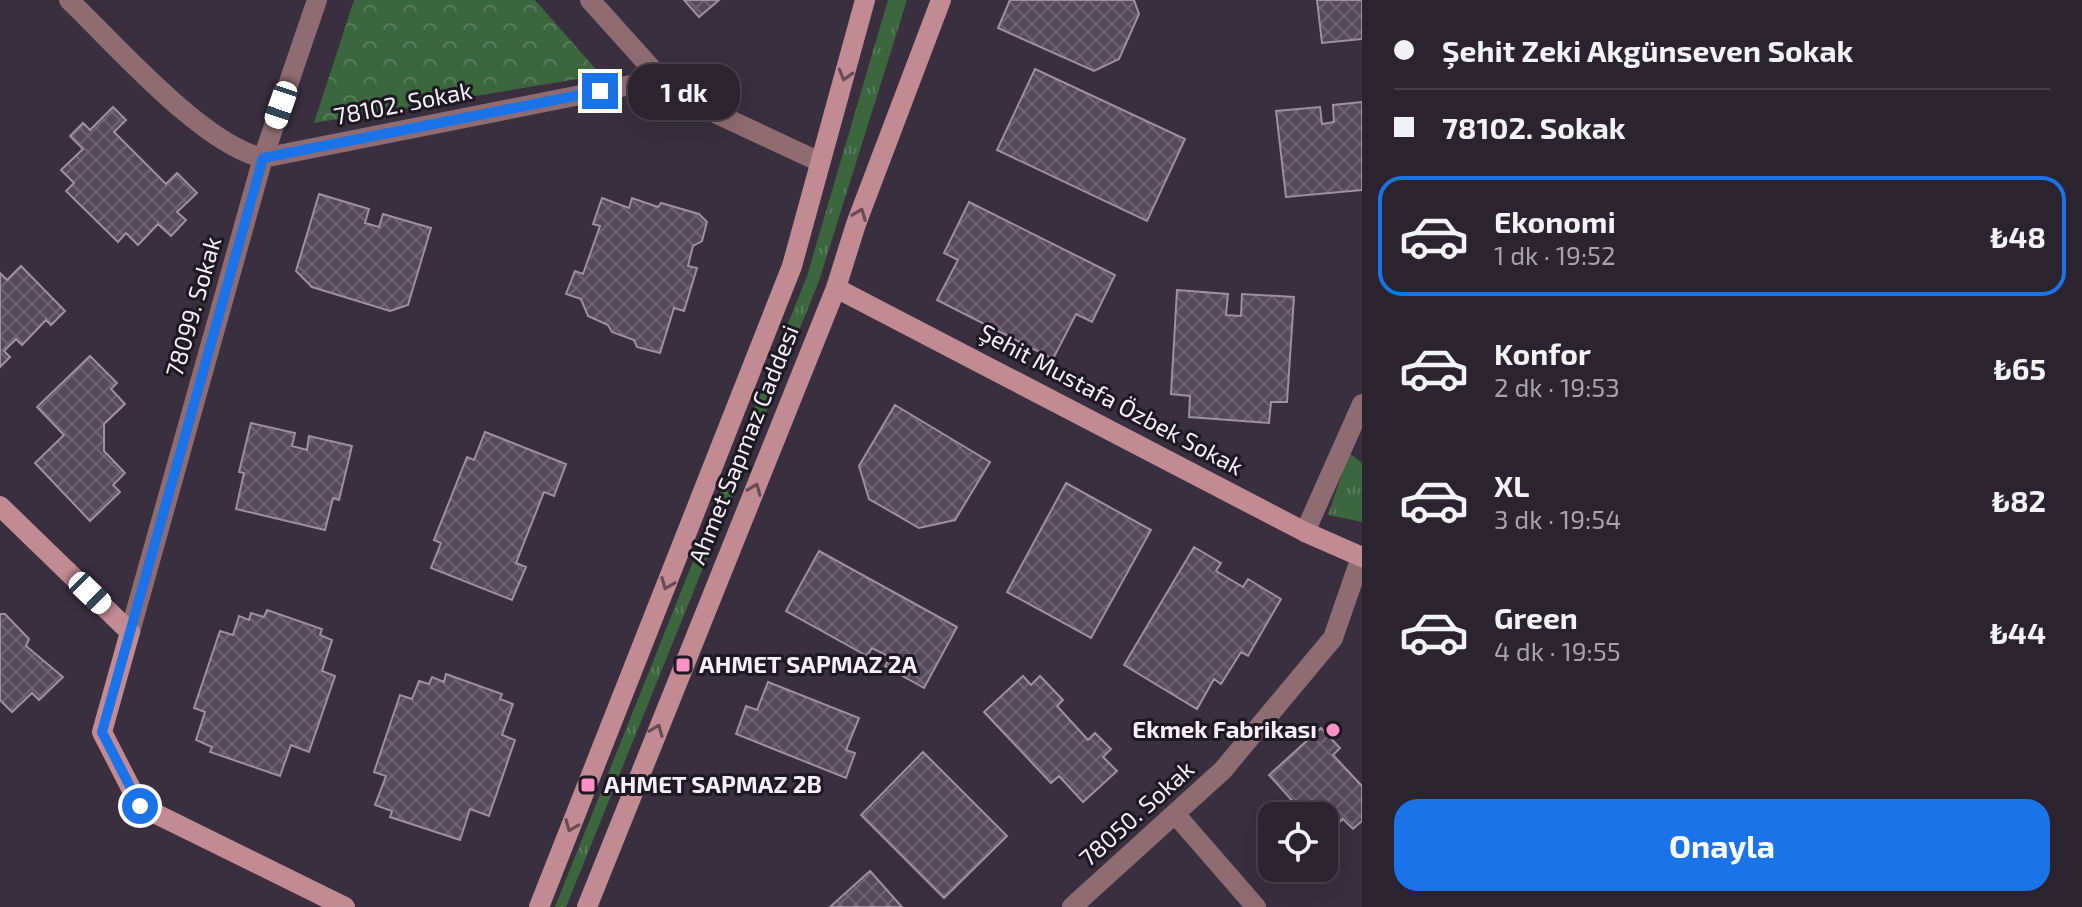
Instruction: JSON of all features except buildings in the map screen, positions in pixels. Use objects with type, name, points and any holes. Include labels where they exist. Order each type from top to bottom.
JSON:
[{"type":"main road","name":"Ahmet Sapmaz Caddesi","points":[[539,907],[792,266],[865,0]]},
{"type":"main road","name":"Ahmet Sapmaz Caddesi","points":[[587,907],[836,288],[856,224],[941,0]]},
{"type":"main road","name":"Şehit Mustafa Özbek Sokak","points":[[836,288],[1305,532],[1361,557]]},
{"type":"main road","points":[[0,506],[130,632],[102,732],[140,806],[345,907]]},
{"type":"street","points":[[69,0],[204,129],[241,153],[263,158]]},
{"type":"street","name":"78099. Sokak","points":[[130,632],[263,158],[317,0]]},
{"type":"street","points":[[590,0],[661,79],[702,107],[820,162]]},
{"type":"street","name":"78102. Sokak","points":[[263,158],[661,79]]},
{"type":"street","points":[[1305,532],[1362,406]]},
{"type":"street","name":"78050. Sokak","points":[[1072,907],[1223,770],[1333,638],[1361,557]]},
{"type":"street","points":[[1176,815],[1256,907]]},
{"type":"green space","points":[[354,0],[535,0],[601,75],[314,123]]},
{"type":"green space","points":[[888,0],[907,0],[819,281],[566,907],[555,907],[807,276]]},
{"type":"green space","points":[[1349,453],[1362,463],[1362,522],[1328,515]]},
{"type":"place","name":"AHMET SAPMAZ 2A","points":[[683,665]]},
{"type":"place","name":"Ekmek Fabrikası","points":[[1333,730]]},
{"type":"place","name":"AHMET SAPMAZ 2B","points":[[588,785]]},
{"type":"route","points":[[140,806],[102,732],[263,158],[600,91]]}]
